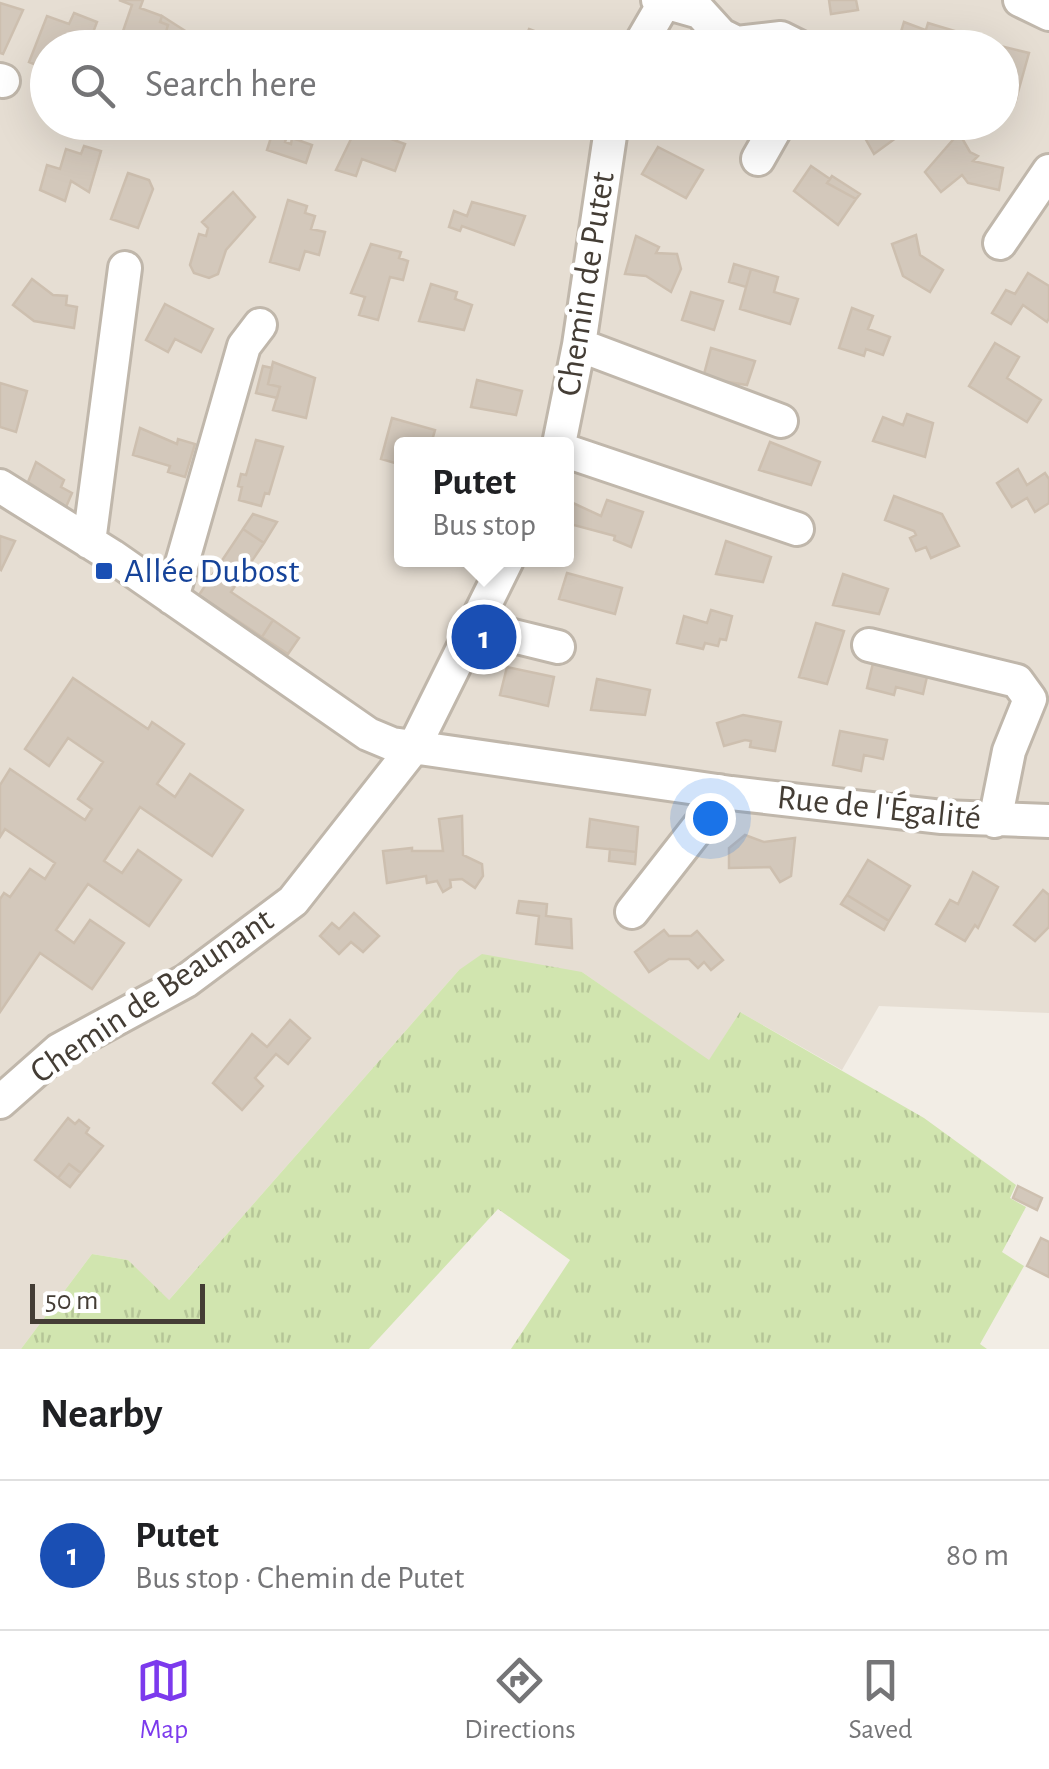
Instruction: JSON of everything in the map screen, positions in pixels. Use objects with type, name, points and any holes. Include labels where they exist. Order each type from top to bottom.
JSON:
[{"type":"street","points":[[1020,0],[1049,14]]},
{"type":"street","points":[[648,30],[663,1],[700,12],[716,30]]},
{"type":"street","name":"Chemin de Putet","points":[[560,437],[579,344],[609,140]]},
{"type":"street","points":[[758,160],[769,140]]},
{"type":"street","points":[[1000,243],[1049,170]]},
{"type":"street","points":[[88,542],[125,268]]},
{"type":"street","points":[[172,598],[244,346],[260,325]]},
{"type":"street","points":[[579,344],[781,422]]},
{"type":"street","points":[[574,454],[797,529]]},
{"type":"street","name":"Rue de l'Égalité","points":[[0,486],[172,598],[368,734],[414,747],[725,792],[1049,822]]},
{"type":"street","points":[[414,747],[503,567]]},
{"type":"street","points":[[474,622],[558,647]]},
{"type":"street","points":[[869,645],[1018,681],[1030,699],[1008,751],[996,820]]},
{"type":"street","name":"Chemin de Beaunant","points":[[0,1102],[59,1050],[186,981],[293,901],[414,747]]},
{"type":"street","points":[[645,906],[725,792]]},
{"type":"shaded area","points":[[0,0],[1049,0],[1049,1013],[879,1006],[842,1070],[740,1012],[709,1061],[582,972],[459,970],[168,1301],[128,1260],[92,1254],[21,1349],[0,1349]]},
{"type":"green space","points":[[482,954],[582,972],[709,1060],[740,1012],[924,1118],[1016,1185],[1010,1198],[1026,1207],[1002,1252],[1024,1266],[980,1344],[987,1349],[511,1349],[570,1260],[498,1209],[369,1349],[21,1349],[92,1254],[128,1260],[169,1300],[459,970]]},
{"type":"building","points":[[119,0],[143,0],[140,8],[162,16],[160,22],[168,25],[166,30],[123,30],[132,5]]},
{"type":"building","points":[[829,0],[856,0],[858,10],[831,14]]},
{"type":"building","points":[[0,3],[23,10],[3,54],[0,53]]},
{"type":"building","points":[[74,13],[97,22],[94,30],[42,30],[47,16],[69,24]]},
{"type":"building","points":[[162,16],[184,30],[166,30],[168,25],[160,22]]},
{"type":"building","points":[[904,22],[925,30],[902,30]]},
{"type":"building","points":[[928,23],[952,30],[926,30]]},
{"type":"building","points":[[1019,51],[1029,53],[1019,89]]},
{"type":"building","points":[[270,140],[291,144],[292,140],[298,140],[312,145],[306,163],[267,150]]},
{"type":"building","points":[[351,140],[394,140],[405,144],[395,171],[362,159],[356,176],[336,170]]},
{"type":"building","points":[[866,140],[893,140],[874,154]]},
{"type":"building","points":[[953,140],[963,140],[970,152],[978,156],[973,161],[1003,168],[999,190],[968,183],[962,175],[941,192],[925,172]]},
{"type":"building","points":[[84,146],[101,151],[89,192],[71,181],[65,201],[40,190],[47,165],[60,169],[66,149],[81,154]]},
{"type":"building","points":[[658,147],[703,170],[686,198],[642,174]]},
{"type":"building","points":[[811,166],[830,179],[827,183],[856,199],[838,225],[794,191]]},
{"type":"building","points":[[128,173],[149,180],[153,189],[138,228],[111,219]]},
{"type":"building","points":[[832,176],[860,194],[856,199],[827,183]]},
{"type":"building","points":[[233,192],[255,217],[226,250],[218,274],[209,278],[194,273],[190,265],[199,234],[206,236],[208,228],[202,222]]},
{"type":"building","points":[[288,200],[307,206],[305,213],[315,216],[311,229],[325,232],[319,255],[305,251],[299,270],[270,262]]},
{"type":"building","points":[[472,202],[525,216],[514,245],[462,226],[460,231],[449,227],[454,211],[467,216]]},
{"type":"building","points":[[916,235],[920,255],[943,270],[930,292],[903,276],[892,244]]},
{"type":"building","points":[[636,236],[659,247],[656,253],[677,254],[681,269],[671,292],[646,276],[625,274]]},
{"type":"building","points":[[371,244],[401,252],[399,258],[408,261],[403,280],[390,277],[378,320],[359,315],[365,297],[351,293]]},
{"type":"building","points":[[734,264],[751,269],[746,287],[729,282]]},
{"type":"building","points":[[751,269],[778,277],[774,292],[798,299],[790,324],[740,309]]},
{"type":"building","points":[[1028,273],[1049,286],[1047,322],[1023,305],[1011,324],[992,313],[1006,290],[1015,294]]},
{"type":"building","points":[[32,279],[53,295],[67,296],[66,305],[77,307],[74,328],[34,321],[13,305]]},
{"type":"building","points":[[431,284],[457,292],[455,299],[472,305],[464,330],[419,321]]},
{"type":"building","points":[[691,292],[723,301],[714,330],[682,320]]},
{"type":"building","points":[[165,304],[213,329],[201,352],[175,339],[168,352],[146,340]]},
{"type":"building","points":[[852,308],[873,316],[868,329],[890,337],[883,355],[866,349],[864,356],[839,348]]},
{"type":"building","points":[[995,343],[1019,357],[1007,378],[1041,400],[1027,422],[969,386]]},
{"type":"building","points":[[711,348],[755,361],[747,385],[703,378]]},
{"type":"building","points":[[273,362],[315,378],[306,418],[273,410],[280,387],[268,384]]},
{"type":"building","points":[[263,366],[272,368],[268,384],[280,387],[277,398],[256,393]]},
{"type":"building","points":[[477,380],[522,391],[516,415],[471,407]]},
{"type":"building","points":[[0,383],[27,391],[16,432],[0,427]]},
{"type":"building","points":[[907,414],[933,423],[925,457],[873,441],[883,417],[903,425]]},
{"type":"building","points":[[392,418],[435,430],[433,437],[394,437],[394,463],[381,459]]},
{"type":"building","points":[[140,428],[177,444],[178,439],[195,444],[185,477],[168,472],[170,466],[133,455]]},
{"type":"building","points":[[256,440],[283,447],[269,494],[265,493],[261,506],[239,500],[241,474],[246,475]]},
{"type":"building","points":[[770,442],[820,462],[811,485],[759,470]]},
{"type":"building","points":[[36,462],[64,480],[61,487],[72,493],[66,507],[28,482]]},
{"type":"building","points":[[1018,469],[1027,485],[1045,473],[1049,479],[1049,503],[1035,512],[1027,498],[1012,507],[997,483]]},
{"type":"building","points":[[894,496],[942,514],[959,546],[931,558],[926,547],[916,551],[910,538],[916,535],[914,531],[885,520]]},
{"type":"building","points":[[607,500],[643,512],[631,547],[614,540],[615,536],[574,525],[574,503],[601,516]]},
{"type":"building","points":[[253,514],[277,522],[264,543],[243,529]]},
{"type":"building","points":[[243,529],[264,543],[231,592],[273,620],[262,637],[199,595]]},
{"type":"building","points":[[0,536],[15,541],[1,570],[0,569]]},
{"type":"building","points":[[726,541],[771,557],[763,582],[716,574]]},
{"type":"building","points":[[567,573],[622,588],[615,614],[559,599]]},
{"type":"building","points":[[843,574],[888,589],[879,614],[833,605]]},
{"type":"building","points":[[711,610],[732,616],[726,640],[720,639],[718,646],[705,643],[703,649],[677,643],[684,616],[707,623]]},
{"type":"building","points":[[273,620],[299,638],[288,654],[262,637]]},
{"type":"building","points":[[816,623],[844,631],[827,684],[799,677]]},
{"type":"building","points":[[875,655],[929,668],[923,694],[896,687],[894,695],[867,688]]},
{"type":"building","points":[[507,667],[554,677],[548,706],[500,695]]},
{"type":"building","points":[[73,678],[148,729],[152,722],[184,744],[157,784],[175,797],[190,774],[243,810],[212,856],[140,807],[104,861],[122,873],[138,850],[181,880],[149,926],[88,884],[56,930],[74,943],[90,920],[124,943],[92,989],[40,953],[0,1012],[0,899],[4,893],[10,897],[30,869],[45,879],[55,863],[5,829],[0,837],[0,785],[10,769],[85,820],[92,809],[78,799],[103,762],[68,738],[49,766],[25,749]]},
{"type":"building","points":[[597,679],[650,690],[645,715],[591,710]]},
{"type":"building","points":[[743,715],[781,722],[775,751],[750,747],[751,741],[745,740],[724,746],[717,723]]},
{"type":"building","points":[[840,731],[887,740],[883,759],[864,755],[861,771],[833,765]]},
{"type":"building","points":[[462,816],[463,855],[482,864],[483,876],[475,888],[462,879],[450,880],[451,887],[443,892],[437,881],[427,883],[426,876],[387,883],[383,851],[443,851],[439,819]]},
{"type":"building","points":[[590,819],[638,827],[636,852],[587,847]]},
{"type":"building","points":[[745,835],[764,842],[795,838],[791,876],[780,882],[770,867],[729,868],[729,848]]},
{"type":"building","points":[[610,849],[636,852],[635,864],[609,861]]},
{"type":"building","points":[[868,860],[910,886],[889,921],[847,895]]},
{"type":"building","points":[[973,872],[998,887],[978,928],[975,925],[965,941],[936,924],[950,900],[958,904]]},
{"type":"building","points":[[1043,890],[1049,895],[1049,927],[1035,941],[1014,925]]},
{"type":"building","points":[[847,895],[889,921],[884,930],[841,904]]},
{"type":"building","points":[[519,901],[547,904],[546,916],[571,919],[572,948],[536,944],[539,916],[517,913]]},
{"type":"building","points":[[354,913],[379,936],[363,952],[351,942],[339,954],[320,936],[332,923],[339,929]]},
{"type":"building","points":[[664,930],[669,936],[691,936],[697,931],[723,960],[711,970],[704,962],[698,968],[689,959],[669,959],[649,972],[635,952]]},
{"type":"building","points":[[290,1020],[310,1038],[288,1064],[276,1054],[255,1078],[263,1086],[242,1110],[213,1083],[252,1034],[267,1047]]},
{"type":"building","points":[[68,1118],[89,1128],[86,1133],[103,1146],[81,1173],[69,1164],[58,1178],[35,1160]]},
{"type":"building","points":[[69,1164],[81,1173],[70,1187],[58,1178]]},
{"type":"building","points":[[1018,1186],[1042,1198],[1037,1210],[1013,1198]]},
{"type":"building","points":[[1041,1238],[1049,1242],[1049,1277],[1027,1266]]},
{"type":"place","name":"Allée Dubost","points":[[104,571]]},
{"type":"place","name":"Putet","points":[[484,637]]}]
